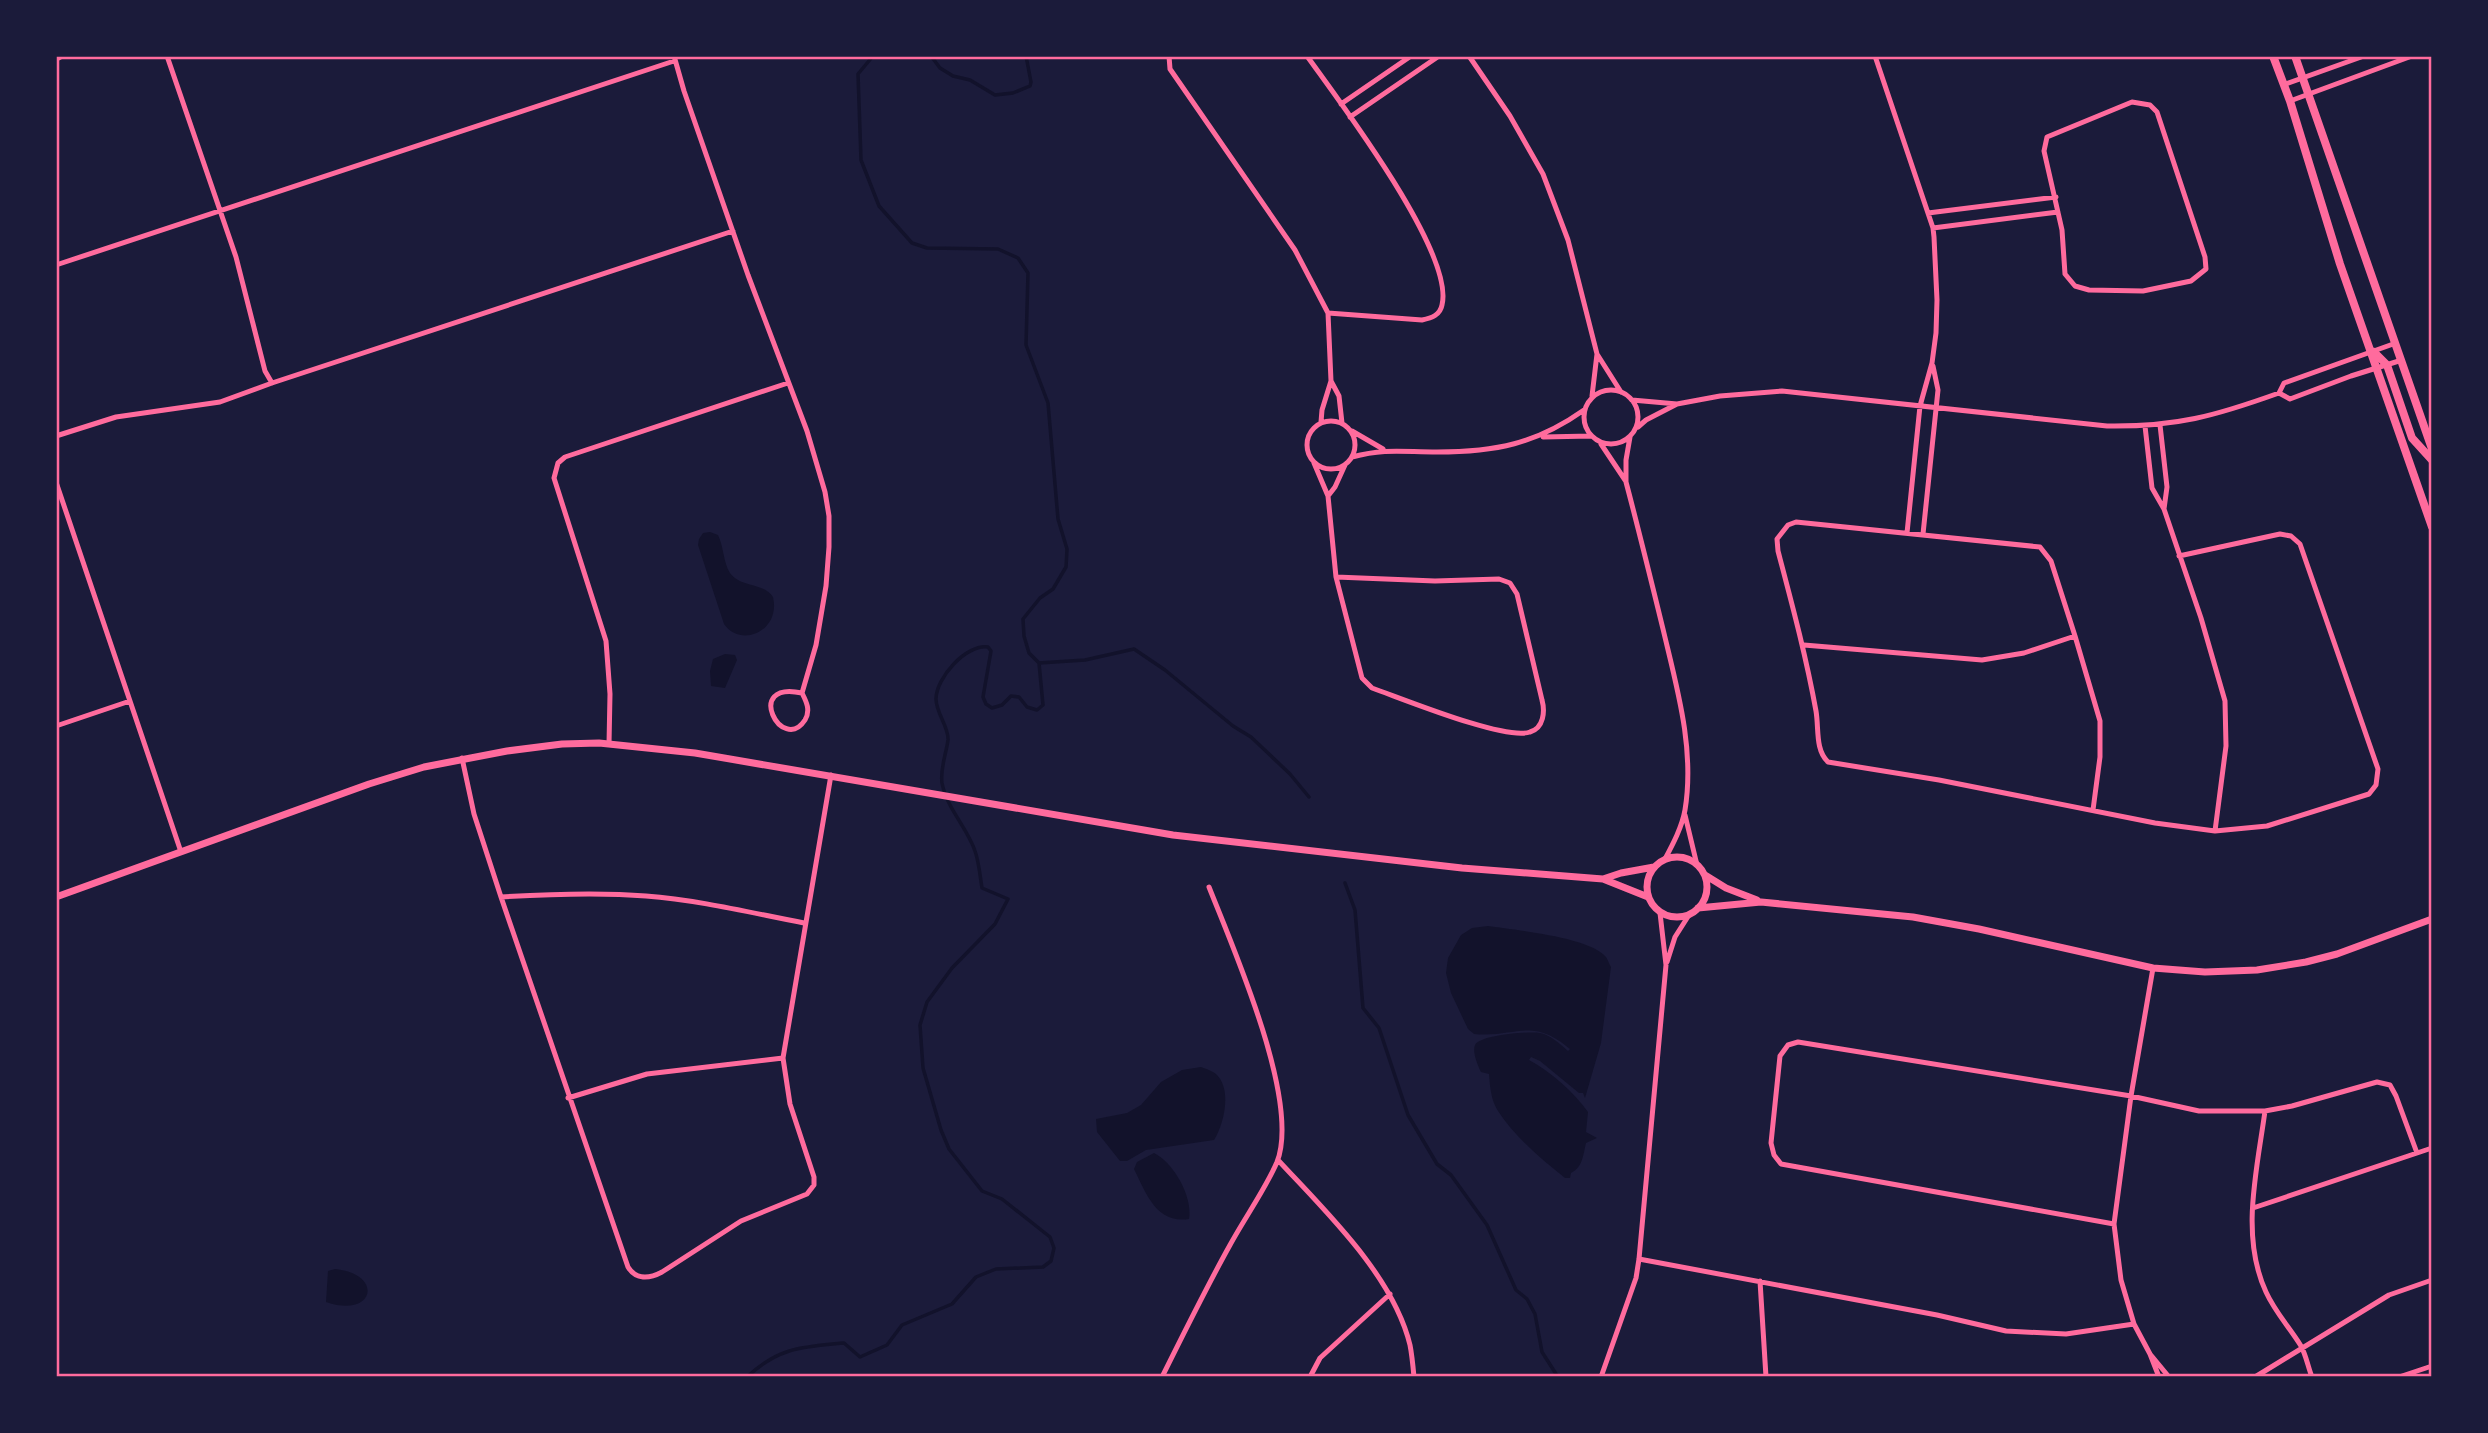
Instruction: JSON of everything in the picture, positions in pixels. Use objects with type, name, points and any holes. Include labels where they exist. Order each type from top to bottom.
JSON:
[{"type":"main road","points":[[2273,56],[2290,101],[2340,264],[2432,527]]},
{"type":"main road","points":[[2295,56],[2432,449]]},
{"type":"main road","points":[[2371,350],[2387,365],[2412,438],[2432,460]]},
{"type":"street","points":[[167,56],[236,257],[265,371],[272,383]]},
{"type":"street","points":[[1169,56],[1170,69],[1295,250],[1328,313],[1331,381],[1321,422]]},
{"type":"street","points":[[1307,56],[1418,221],[1437,267],[1442,287],[1442,306],[1439,313],[1431,318],[1422,320],[1328,313]]},
{"type":"street","points":[[1341,104],[1411,56]]},
{"type":"street","points":[[1350,117],[1439,56]]},
{"type":"street","points":[[1469,56],[1510,116],[1543,174],[1567,240],[1597,354],[1638,411],[1636,429]]},
{"type":"street","points":[[1875,56],[1933,228],[1937,300],[1932,363],[1920,406],[1907,533]]},
{"type":"street","points":[[2283,85],[2364,56]]},
{"type":"street","points":[[2290,101],[2412,56]]},
{"type":"street","points":[[56,265],[674,58],[818,465],[829,516],[829,547],[822,615],[812,664],[802,693],[808,708],[801,724],[789,728],[778,725],[770,709],[775,698],[785,691],[802,693]]},
{"type":"street","points":[[2132,103],[2150,105],[2157,112],[2205,257],[2206,269],[2191,281],[2143,291],[2088,290],[2075,286],[2065,274],[2059,212],[2044,151],[2046,137],[2132,103]]},
{"type":"street","points":[[1928,213],[2056,197]]},
{"type":"street","points":[[1933,228],[2059,212]]},
{"type":"street","points":[[56,436],[116,417],[220,402],[733,231]]},
{"type":"street","points":[[1599,442],[1616,444],[1630,437],[1646,419],[1678,404],[1720,396],[1782,391],[2108,425],[2161,425],[2213,416],[2279,393],[2284,383],[2396,343]]},
{"type":"street","points":[[1352,457],[1385,450],[1437,452],[1481,449],[1513,445],[1539,437],[1584,410],[1591,399],[1595,383],[1597,354]]},
{"type":"street","points":[[2279,393],[2290,399],[2402,360]]},
{"type":"street","points":[[1923,534],[1938,390],[1932,363]]},
{"type":"street","points":[[1331,381],[1339,397],[1342,423]]},
{"type":"street","points":[[609,744],[610,694],[606,641],[554,478],[555,469],[565,457],[788,383]]},
{"type":"street","points":[[1591,399],[1603,391],[1622,392]]},
{"type":"street","points":[[1632,400],[1678,404]]},
{"type":"street","points":[[1584,410],[1584,422],[1591,436],[1614,460],[1626,482]]},
{"type":"street","points":[[1336,577],[1435,581],[1499,579],[1510,583],[1517,594],[1544,710],[1538,726],[1528,733],[1489,728],[1369,685],[1358,671],[1336,577],[1328,496],[1306,451],[1306,442],[1311,429],[1321,422],[1332,420],[1342,423],[1385,450]]},
{"type":"street","points":[[2161,425],[2167,487],[2164,509]]},
{"type":"street","points":[[2145,426],[2152,488],[2164,509],[2225,701],[2226,746],[2215,831]]},
{"type":"street","points":[[1328,496],[1352,457],[1355,442],[1351,430]]},
{"type":"street","points":[[1539,437],[1591,436]]},
{"type":"street","points":[[1603,879],[1654,867],[1665,859],[1685,812],[1688,770],[1682,715],[1626,482],[1630,437]]},
{"type":"street","points":[[1314,463],[1328,469],[1346,464]]},
{"type":"street","points":[[56,482],[181,852]]},
{"type":"street","points":[[2093,810],[2100,757],[2100,721],[2051,561],[2040,547],[1796,522],[1780,532],[1777,539],[1804,645],[1821,756],[1828,762],[1939,780],[2178,827],[2215,831],[2267,826],[2368,794],[2376,785],[2378,769],[2300,544],[2291,536],[2280,534],[2179,556]]},
{"type":"street","points":[[1804,645],[1982,660],[2024,653],[2076,636]]},
{"type":"street","points":[[56,726],[130,701]]},
{"type":"street","points":[[56,897],[392,776],[462,758],[552,745],[609,744],[695,753],[1214,841],[1452,867],[1603,879],[1648,897],[1660,913],[1667,965]]},
{"type":"street","points":[[462,758],[474,814],[501,897],[628,1267],[637,1276],[653,1277],[741,1221],[811,1190],[814,1177],[790,1104],[783,1058],[831,775]]},
{"type":"street","points":[[1685,812],[1697,865],[1704,875],[1726,888],[1761,902]]},
{"type":"street","points":[[1665,859],[1682,858],[1697,865]]},
{"type":"street","points":[[1648,897],[1647,883],[1654,867]]},
{"type":"street","points":[[1601,1377],[1636,1278],[1667,965],[1675,937],[1689,915],[1706,896],[1704,875]]},
{"type":"street","points":[[1161,1377],[1209,1281],[1278,1160],[1283,1123],[1277,1080],[1263,1034],[1209,887]]},
{"type":"street","points":[[501,897],[575,894],[646,896],[804,923]]},
{"type":"street","points":[[1698,908],[1761,902],[1913,917],[2153,968],[2205,972],[2257,970],[2306,962],[2432,919]]},
{"type":"street","points":[[1660,913],[1674,918],[1689,915]]},
{"type":"street","points":[[2153,968],[2131,1096],[2114,1224],[2122,1280],[2134,1324],[2159,1377]]},
{"type":"street","points":[[2114,1224],[1781,1164],[1774,1155],[1771,1143],[1780,1056],[1788,1045],[1798,1042],[2131,1096],[2199,1111],[2265,1111],[2378,1082],[2389,1085],[2396,1096],[2417,1153]]},
{"type":"street","points":[[568,1098],[647,1074],[783,1058]]},
{"type":"street","points":[[2265,1111],[2253,1208],[2252,1243],[2265,1290],[2278,1316],[2302,1348],[2312,1377]]},
{"type":"street","points":[[2253,1208],[2432,1148]]},
{"type":"street","points":[[1278,1160],[1350,1238],[1390,1294],[1409,1343],[1414,1377]]},
{"type":"street","points":[[1639,1259],[1937,1315],[2006,1331],[2066,1334],[2134,1324]]},
{"type":"street","points":[[2255,1377],[2389,1295],[2432,1280]]},
{"type":"street","points":[[1760,1281],[1766,1377]]},
{"type":"street","points":[[1310,1377],[1320,1358],[1390,1294]]},
{"type":"street","points":[[2150,1354],[2169,1377]]},
{"type":"street","points":[[2399,1377],[2432,1366]]},
{"type":"shaded area","points":[[703,533],[718,535],[730,573],[740,581],[764,589],[773,597],[771,619],[766,627],[758,632],[740,635],[724,624],[698,545]]},
{"type":"shaded area","points":[[725,654],[735,655],[737,660],[725,688],[711,686],[710,671],[713,659]]},
{"type":"shaded area","points":[[1488,926],[1585,944],[1606,957],[1611,967],[1601,1043],[1585,1098],[1583,1093],[1579,1093],[1540,1061],[1531,1057],[1529,1060],[1561,1083],[1588,1112],[1586,1132],[1597,1138],[1586,1143],[1580,1164],[1570,1178],[1565,1178],[1538,1155],[1498,1111],[1490,1089],[1489,1074],[1481,1072],[1474,1051],[1475,1045],[1486,1039],[1526,1033],[1544,1034],[1568,1051],[1570,1049],[1544,1033],[1534,1031],[1474,1034],[1468,1029],[1451,993],[1446,973],[1448,958],[1461,935],[1472,928]]},
{"type":"shaded area","points":[[1201,1067],[1217,1075],[1224,1089],[1225,1107],[1214,1140],[1146,1150],[1127,1161],[1120,1161],[1097,1132],[1096,1119],[1127,1113],[1141,1105],[1161,1082],[1182,1070]]},
{"type":"shaded area","points":[[1154,1153],[1175,1172],[1188,1201],[1189,1219],[1168,1217],[1160,1212],[1143,1188],[1134,1169],[1137,1162]]},
{"type":"shaded area","points":[[335,1269],[361,1279],[367,1286],[367,1294],[363,1300],[355,1305],[342,1306],[326,1302],[328,1271]]},
{"type":"waterway","points":[[747,1377],[781,1354],[803,1348],[844,1343],[860,1357],[887,1345],[902,1325],[952,1304],[976,1277],[996,1269],[1043,1267],[1051,1261],[1054,1248],[1050,1237],[1002,1199],[982,1191],[949,1149],[923,1068],[920,1025],[927,1002],[952,968],[995,924],[1008,899],[982,888],[975,851],[945,792],[942,772],[948,735],[936,699],[941,682],[954,664],[971,651],[988,647],[991,651],[983,697],[986,704],[992,708],[1002,705],[1011,696],[1019,697],[1027,707],[1037,710],[1043,705],[1039,663],[1029,653],[1023,619],[1040,598],[1053,589],[1066,567],[1067,549],[1058,519],[1048,403],[1026,345],[1028,273],[1018,258],[998,249],[927,248],[912,243],[879,206],[861,160],[858,74],[873,56]]},
{"type":"waterway","points":[[931,56],[940,68],[953,76],[970,80],[995,95],[1013,93],[1030,86],[1026,56]]},
{"type":"waterway","points":[[1039,663],[1085,660],[1134,649],[1251,737],[1290,774],[1309,797]]},
{"type":"waterway","points":[[1345,883],[1355,910],[1363,1008],[1379,1028],[1408,1115],[1437,1164],[1451,1175],[1487,1225],[1516,1290],[1527,1299],[1535,1314],[1542,1352],[1558,1377]]}]
